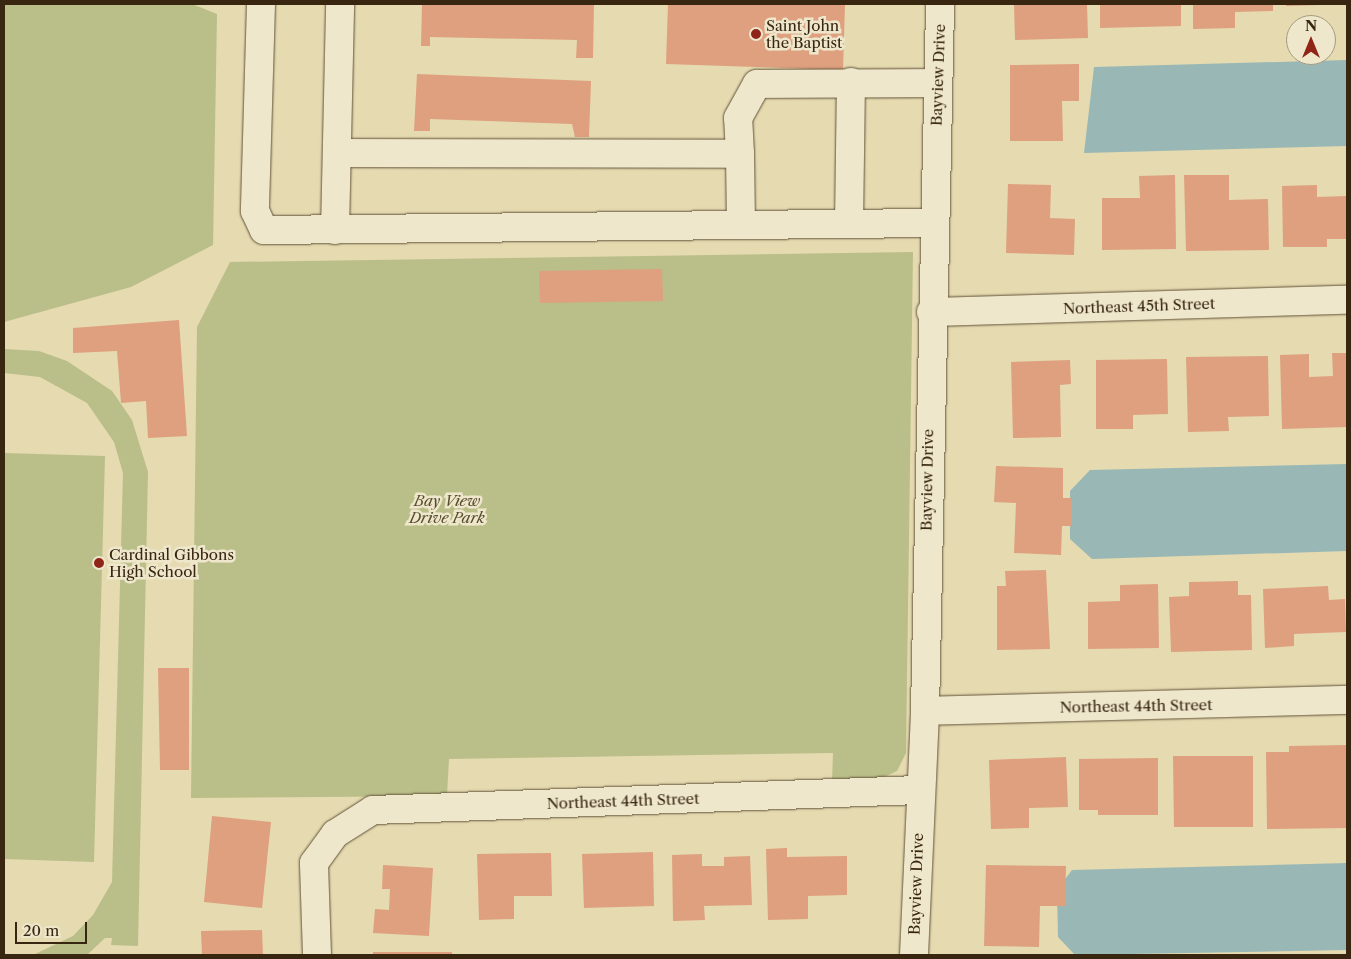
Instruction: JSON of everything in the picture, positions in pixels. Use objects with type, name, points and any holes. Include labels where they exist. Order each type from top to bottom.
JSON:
[{"type":"street","points":[[261,4],[258,224],[264,230],[934,223]]},
{"type":"street","points":[[335,230],[340,4]]},
{"type":"street","name":"Bayview Drive","points":[[914,955],[918,790],[924,711],[931,312],[940,4]]},
{"type":"street","points":[[849,224],[851,82]]},
{"type":"street","points":[[740,225],[738,118],[757,84],[938,83]]},
{"type":"street","points":[[337,154],[740,154]]},
{"type":"street","name":"Northeast 45th Street","points":[[931,312],[1347,300]]},
{"type":"street","name":"Northeast 44th Street","points":[[924,711],[1347,700]]},
{"type":"street","name":"Northeast 44th Street","points":[[317,955],[314,863],[335,834],[373,810],[918,790]]},
{"type":"green space","points":[[4,4],[192,4],[217,14],[213,245],[131,287],[4,322]]},
{"type":"green space","name":"Bay View Drive Park","points":[[913,252],[906,753],[897,771],[880,779],[832,782],[833,753],[449,759],[447,796],[191,798],[197,327],[230,262]]},
{"type":"green space","points":[[4,349],[39,351],[67,361],[112,391],[132,420],[148,472],[138,946],[111,945],[112,938],[105,938],[87,955],[33,955],[73,936],[93,915],[112,882],[123,473],[114,442],[87,403],[40,377],[4,373]]},
{"type":"green space","points":[[4,453],[105,456],[94,862],[4,859]]},
{"type":"water","points":[[1336,60],[1347,60],[1347,146],[1084,153],[1094,67],[1286,62],[1286,65],[1336,65]]},
{"type":"water","points":[[1347,464],[1347,551],[1092,559],[1070,539],[1070,491],[1090,470]]},
{"type":"water","points":[[1347,863],[1347,950],[1075,955],[1058,937],[1057,890],[1072,870]]},
{"type":"building","points":[[422,4],[594,4],[593,58],[576,58],[577,40],[430,37],[430,46],[421,46]]},
{"type":"building","name":"Saint John the Baptist","points":[[668,4],[845,4],[843,70],[666,64]]},
{"type":"building","points":[[1014,4],[1087,4],[1088,38],[1015,40]]},
{"type":"building","points":[[1100,4],[1181,4],[1181,26],[1100,28]]},
{"type":"building","points":[[1193,4],[1273,4],[1273,11],[1235,12],[1235,28],[1193,29]]},
{"type":"building","points":[[1286,4],[1320,4],[1320,5],[1286,6]]},
{"type":"building","points":[[1079,64],[1079,101],[1062,101],[1063,141],[1010,141],[1010,65]]},
{"type":"building","points":[[417,74],[591,81],[589,137],[575,137],[572,124],[430,119],[430,131],[414,131]]},
{"type":"building","points":[[1175,175],[1176,249],[1102,250],[1102,198],[1140,198],[1139,176]]},
{"type":"building","points":[[1184,175],[1229,175],[1229,200],[1268,199],[1269,250],[1186,251]]},
{"type":"building","points":[[1008,184],[1051,185],[1050,218],[1075,219],[1074,255],[1006,253]]},
{"type":"building","points":[[1317,185],[1317,197],[1347,196],[1347,239],[1327,239],[1327,247],[1283,247],[1282,186]]},
{"type":"building","points":[[662,269],[663,301],[540,303],[539,271]]},
{"type":"building","points":[[179,320],[187,436],[148,438],[146,401],[121,403],[117,351],[73,353],[73,328]]},
{"type":"building","points":[[1332,353],[1347,353],[1347,427],[1282,429],[1280,355],[1309,354],[1309,377],[1333,376]]},
{"type":"building","points":[[1268,356],[1269,416],[1228,417],[1229,431],[1188,432],[1186,357]]},
{"type":"building","points":[[1167,359],[1168,414],[1133,415],[1133,429],[1096,429],[1096,360]]},
{"type":"building","points":[[1070,360],[1071,384],[1060,385],[1061,437],[1013,438],[1011,362]]},
{"type":"building","points":[[996,466],[1063,468],[1063,498],[1072,498],[1071,526],[1062,526],[1061,555],[1014,553],[1016,503],[994,502]]},
{"type":"building","points":[[1046,570],[1050,649],[997,650],[997,586],[1006,586],[1005,571]]},
{"type":"building","points":[[1238,581],[1238,595],[1251,595],[1252,650],[1171,652],[1169,597],[1189,596],[1189,582]]},
{"type":"building","points":[[1158,584],[1159,648],[1088,649],[1088,602],[1120,601],[1120,585]]},
{"type":"building","points":[[1328,586],[1329,600],[1345,599],[1346,632],[1294,634],[1294,646],[1265,648],[1263,589]]},
{"type":"building","points":[[158,668],[189,668],[189,770],[160,770]]},
{"type":"building","points":[[1346,745],[1347,828],[1267,829],[1266,752],[1289,752],[1289,746]]},
{"type":"building","points":[[1173,756],[1253,756],[1253,827],[1174,827]]},
{"type":"building","points":[[1066,757],[1068,807],[1029,808],[1029,828],[991,829],[989,760]]},
{"type":"building","points":[[1158,758],[1158,815],[1098,815],[1098,810],[1079,810],[1079,759]]},
{"type":"building","points":[[212,816],[271,822],[262,908],[204,902]]},
{"type":"building","points":[[787,848],[787,857],[847,856],[847,895],[808,896],[808,919],[768,920],[766,849]]},
{"type":"building","points":[[653,852],[654,906],[584,908],[582,854]]},
{"type":"building","points":[[551,853],[552,896],[514,896],[514,919],[479,920],[477,854]]},
{"type":"building","points":[[702,854],[702,866],[724,866],[724,857],[750,856],[752,905],[704,906],[705,920],[673,921],[672,855]]},
{"type":"building","points":[[383,865],[433,868],[429,936],[373,933],[375,909],[389,910],[390,889],[382,889]]},
{"type":"building","points":[[986,865],[1066,866],[1065,906],[1040,906],[1039,947],[984,946]]},
{"type":"building","points":[[262,930],[263,955],[202,955],[201,931]]},
{"type":"building","points":[[373,952],[452,952],[452,955],[373,955]]},
{"type":"place","name":"Saint John the Baptist","points":[[756,34]]},
{"type":"place","name":"Cardinal Gibbons High School","points":[[99,563]]}]
